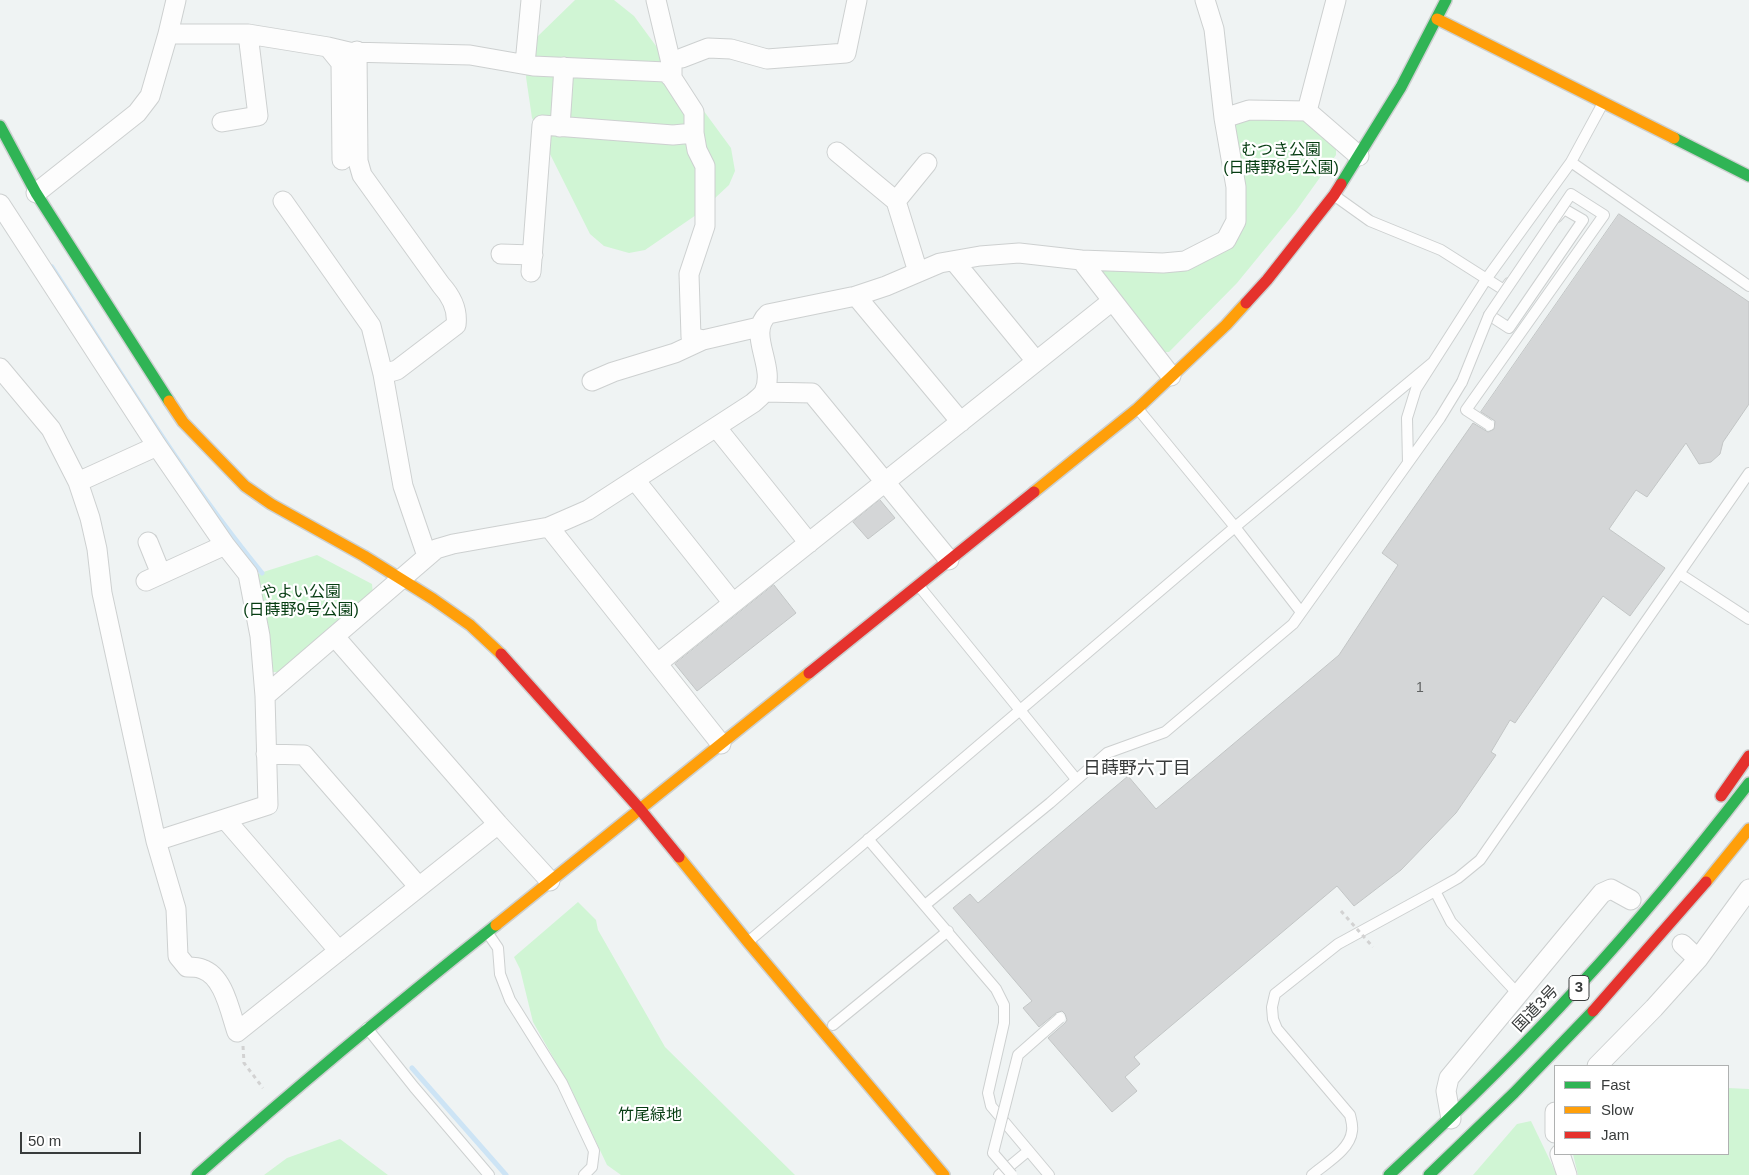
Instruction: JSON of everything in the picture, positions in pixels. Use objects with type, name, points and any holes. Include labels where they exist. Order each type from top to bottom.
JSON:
[{"type":"main road","points":[[197,1175],[367,1028],[1137,409],[1226,325],[1267,280],[1334,195],[1401,87],[1438,19],[1446,0]]},
{"type":"main road","points":[[1438,19],[1749,176]]},
{"type":"main road","points":[[0,126],[36,192],[183,422],[245,486],[271,504],[402,579],[470,625],[506,658],[752,938],[833,1025],[884,1085]]},
{"type":"main road","points":[[1706,840],[1722,795],[1749,756]]},
{"type":"main road","name":"国道3号","points":[[1389,1175],[1451,1119],[1572,996],[1706,840],[1749,783]]},
{"type":"main road","name":"3","points":[[1429,1175],[1467,1140],[1590,1015],[1690,902],[1749,829]]},
{"type":"main road","points":[[752,938],[944,1175]]},
{"type":"street","points":[[36,192],[137,113],[150,96],[176,0]]},
{"type":"street","points":[[525,64],[531,0]]},
{"type":"street","points":[[656,0],[672,78]]},
{"type":"street","points":[[682,58],[708,48],[731,49],[767,59],[846,53],[857,0]]},
{"type":"street","points":[[265,696],[436,549],[453,544],[549,527],[588,510],[753,403],[764,392],[767,382],[759,327],[762,319],[768,314],[856,296],[886,286],[940,263],[980,256],[1019,253],[1081,260],[1163,263],[1186,260],[1226,240],[1236,221],[1236,187],[1224,118],[1214,29],[1205,0]]},
{"type":"street","points":[[1307,111],[1336,0]]},
{"type":"street","points":[[168,34],[248,34],[349,52],[470,56],[525,64],[666,72],[694,112],[694,133],[697,150],[705,166],[705,226],[689,274],[691,336],[703,340]]},
{"type":"street","points":[[222,122],[258,116],[248,34]]},
{"type":"street","points":[[328,47],[341,63],[342,160]]},
{"type":"street","points":[[357,51],[358,161],[362,175],[449,294],[457,316],[456,325],[397,370],[383,374]]},
{"type":"street","points":[[560,127],[564,67]]},
{"type":"street","points":[[1224,118],[1249,110],[1307,111],[1359,156]]},
{"type":"street","points":[[501,254],[532,264],[542,125],[673,135],[694,133]]},
{"type":"street","points":[[837,152],[896,201],[918,272]]},
{"type":"street","points":[[896,201],[927,163]]},
{"type":"street","points":[[283,202],[371,326],[383,374],[403,486],[427,556]]},
{"type":"street","points":[[2,211],[157,446],[225,545],[248,574],[260,636],[265,696],[268,804],[156,841]]},
{"type":"street","points":[[1081,260],[1171,376]]},
{"type":"street","points":[[954,261],[1036,362]]},
{"type":"street","points":[[856,296],[961,422]]},
{"type":"street","points":[[658,663],[1112,301]]},
{"type":"street","points":[[592,381],[613,372],[675,353],[703,340],[759,327]]},
{"type":"street","points":[[0,368],[51,428],[78,482],[90,518],[97,549],[102,593],[156,841],[176,909],[178,956],[187,967],[202,969],[213,975],[221,986],[237,1032],[498,824]]},
{"type":"street","points":[[764,392],[812,393],[949,560]]},
{"type":"street","points":[[716,426],[809,543]]},
{"type":"street","points":[[78,482],[157,446]]},
{"type":"street","points":[[635,480],[733,603]]},
{"type":"street","points":[[549,527],[721,744]]},
{"type":"street","points":[[148,542],[154,577],[225,545]]},
{"type":"street","points":[[335,637],[550,881]]},
{"type":"street","points":[[266,754],[304,755],[418,887]]},
{"type":"street","points":[[225,819],[339,951]]},
{"type":"street","points":[[1451,1119],[1446,1091],[1449,1078],[1518,994],[1602,893],[1611,889],[1631,900]]},
{"type":"street","points":[[1598,1065],[1654,1008],[1698,959],[1749,889]]},
{"type":"street","points":[[1682,944],[1698,959]]},
{"type":"street","points":[[1560,1155],[1567,1175]]},
{"type":"lane","points":[[1408,463],[1406,418],[1416,389],[1487,278],[1571,162],[1603,102]]},
{"type":"lane","points":[[1571,162],[1749,286]]},
{"type":"lane","points":[[925,905],[1050,803],[1107,753],[1165,732],[1293,624],[1440,418],[1462,382],[1488,314],[1571,194],[1604,215],[1466,410],[1489,425]]},
{"type":"lane","points":[[1334,195],[1370,221],[1441,250],[1504,290],[1564,209],[1583,220],[1509,328],[1488,314]]},
{"type":"lane","points":[[752,938],[1235,527],[1432,363]]},
{"type":"lane","points":[[1137,409],[1235,527],[1301,612]]},
{"type":"lane","points":[[1312,1175],[1343,1149],[1351,1138],[1353,1128],[1350,1115],[1277,1029],[1273,1019],[1272,1007],[1275,994],[1338,944],[1458,878],[1480,860],[1749,473]]},
{"type":"lane","points":[[1680,574],[1749,619]]},
{"type":"lane","points":[[918,585],[1076,779]]},
{"type":"lane","points":[[868,839],[996,989],[1004,1004],[1004,1023],[988,1093],[991,1106],[1049,1175]]},
{"type":"lane","points":[[1435,891],[1451,922],[1518,994]]},
{"type":"lane","points":[[487,932],[498,948],[500,974],[510,1000],[562,1083],[594,1151],[592,1167],[584,1175]]},
{"type":"lane","points":[[833,1025],[948,932]]},
{"type":"lane","points":[[1012,1175],[993,1153],[1018,1054],[1060,1018]]},
{"type":"lane","points":[[367,1028],[414,1087],[489,1175]]},
{"type":"lane","points":[[999,1175],[1028,1151]]},
{"type":"path","points":[[1341,911],[1373,948]]},
{"type":"path","points":[[237,1032],[242,1041],[244,1063],[276,1105]]},
{"type":"green space","points":[[575,0],[614,0],[634,16],[731,148],[735,171],[729,185],[699,213],[645,250],[629,253],[604,246],[590,234],[532,118],[526,77],[529,51],[538,36]]},
{"type":"green space","name":"むつき公園 (日蒔野8号公園)","points":[[1242,118],[1303,120],[1336,145],[1336,155],[1296,211],[1237,283],[1169,352],[1162,352],[1099,274],[1102,268],[1230,248],[1244,200],[1235,123]]},
{"type":"green space","name":"やよい公園 (日蒔野9号公園)","points":[[317,555],[372,584],[373,594],[280,672],[271,672],[257,574]]},
{"type":"green space","name":"竹尾緑地","points":[[578,902],[596,920],[598,930],[665,1047],[795,1175],[621,1175],[607,1165],[571,1089],[533,1022],[520,969],[514,957]]},
{"type":"green space","points":[[1729,1088],[1749,1089],[1749,1175],[1578,1175],[1573,1155],[1729,1155]]},
{"type":"green space","points":[[1531,1121],[1557,1175],[1473,1175],[1517,1124]]},
{"type":"green space","points":[[340,1139],[388,1175],[264,1175],[287,1158]]},
{"type":"building","points":[[1619,214],[1749,302],[1749,404],[1723,442],[1720,454],[1711,462],[1699,464],[1686,443],[1647,497],[1636,490],[1609,529],[1665,568],[1630,616],[1603,596],[1515,723],[1510,720],[1491,752],[1496,755],[1456,813],[1401,870],[1354,906],[1337,886],[1134,1057],[1140,1064],[1125,1077],[1137,1091],[1112,1112],[1048,1038],[1065,1023],[1067,1020],[1065,1014],[1062,1011],[1056,1013],[1039,1027],[1023,1008],[1032,1001],[953,908],[970,894],[978,903],[1128,776],[1156,809],[1339,655],[1398,565],[1382,553],[1473,423],[1488,432],[1494,429],[1495,421],[1481,412]]},
{"type":"building","points":[[880,500],[895,518],[868,539],[853,522]]},
{"type":"building","points":[[774,585],[796,613],[697,691],[675,664]]},
{"type":"waterway","points":[[52,267],[179,461],[233,537],[262,573]]},
{"type":"waterway","points":[[412,1068],[506,1175]]},
{"type":"traffic: fast","points":[[1341,184],[1401,87],[1446,0]]},
{"type":"traffic: fast","points":[[0,126],[36,193],[169,401]]},
{"type":"traffic: fast","points":[[1674,138],[1749,176]]},
{"type":"traffic: fast","points":[[1389,1175],[1486,1082],[1579,986],[1666,886],[1749,783]]},
{"type":"traffic: fast","points":[[197,1175],[345,1048],[496,925]]},
{"type":"traffic: fast","points":[[1429,1175],[1514,1093],[1593,1011]]},
{"type":"traffic: slow","points":[[1437,19],[1674,138]]},
{"type":"traffic: slow","points":[[1034,492],[1137,409],[1226,325],[1246,303]]},
{"type":"traffic: slow","points":[[169,401],[183,422],[245,486],[271,504],[364,556],[433,599],[470,625],[501,654]]},
{"type":"traffic: slow","points":[[496,925],[809,673]]},
{"type":"traffic: slow","points":[[1706,882],[1749,829]]},
{"type":"traffic: slow","points":[[679,857],[944,1175]]},
{"type":"traffic: jam","points":[[1246,303],[1267,280],[1341,184]]},
{"type":"traffic: jam","points":[[809,673],[1034,492]]},
{"type":"traffic: jam","points":[[501,654],[639,808],[679,857]]},
{"type":"traffic: jam","points":[[1721,796],[1749,756]]},
{"type":"traffic: jam","points":[[1593,1011],[1706,882]]},
{"type":"district","name":"日蒔野六丁目","points":[[1137,769]]}]
